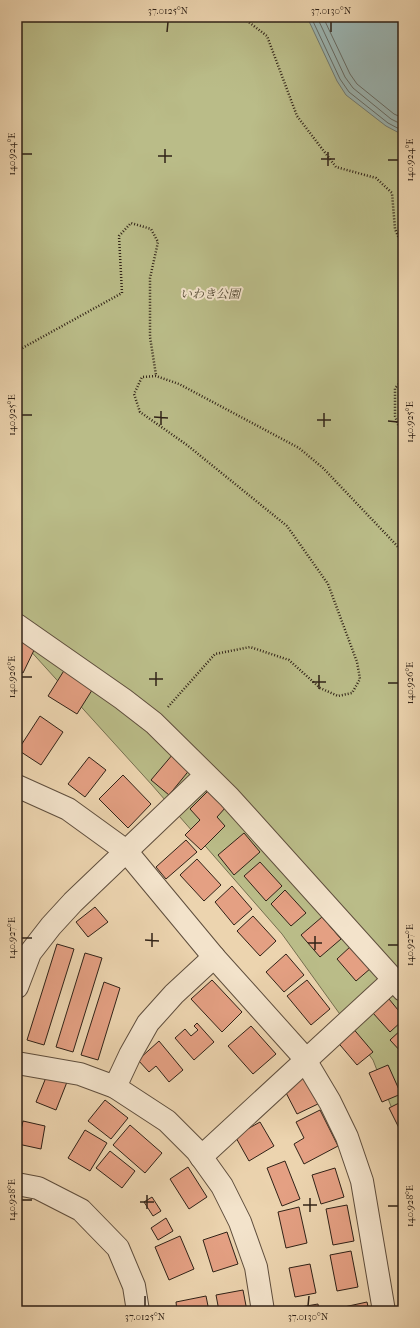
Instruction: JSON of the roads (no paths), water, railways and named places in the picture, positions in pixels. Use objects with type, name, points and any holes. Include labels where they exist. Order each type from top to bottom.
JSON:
[{"type":"street","points":[[17,625],[123,699],[154,723],[229,797],[398,984],[306,1060],[201,1157]]},
{"type":"street","points":[[17,987],[30,953],[51,926],[73,902],[206,775]]},
{"type":"street","points":[[17,786],[68,809],[126,851],[214,957],[306,1060],[330,1102],[347,1137],[362,1181],[384,1311]]},
{"type":"street","points":[[116,1087],[130,1055],[148,1022],[174,994],[214,957]]},
{"type":"street","points":[[17,1063],[80,1074],[116,1087],[167,1121],[197,1150],[222,1186],[240,1222],[256,1267],[263,1311]]},
{"type":"street","points":[[17,1184],[38,1188],[81,1210],[118,1248],[134,1286],[138,1311]]},
{"type":"water","points":[[307,17],[403,17],[403,135],[386,126],[346,95],[337,81]]},
{"type":"park label","name":"いわき公園","points":[[210,294]]}]
